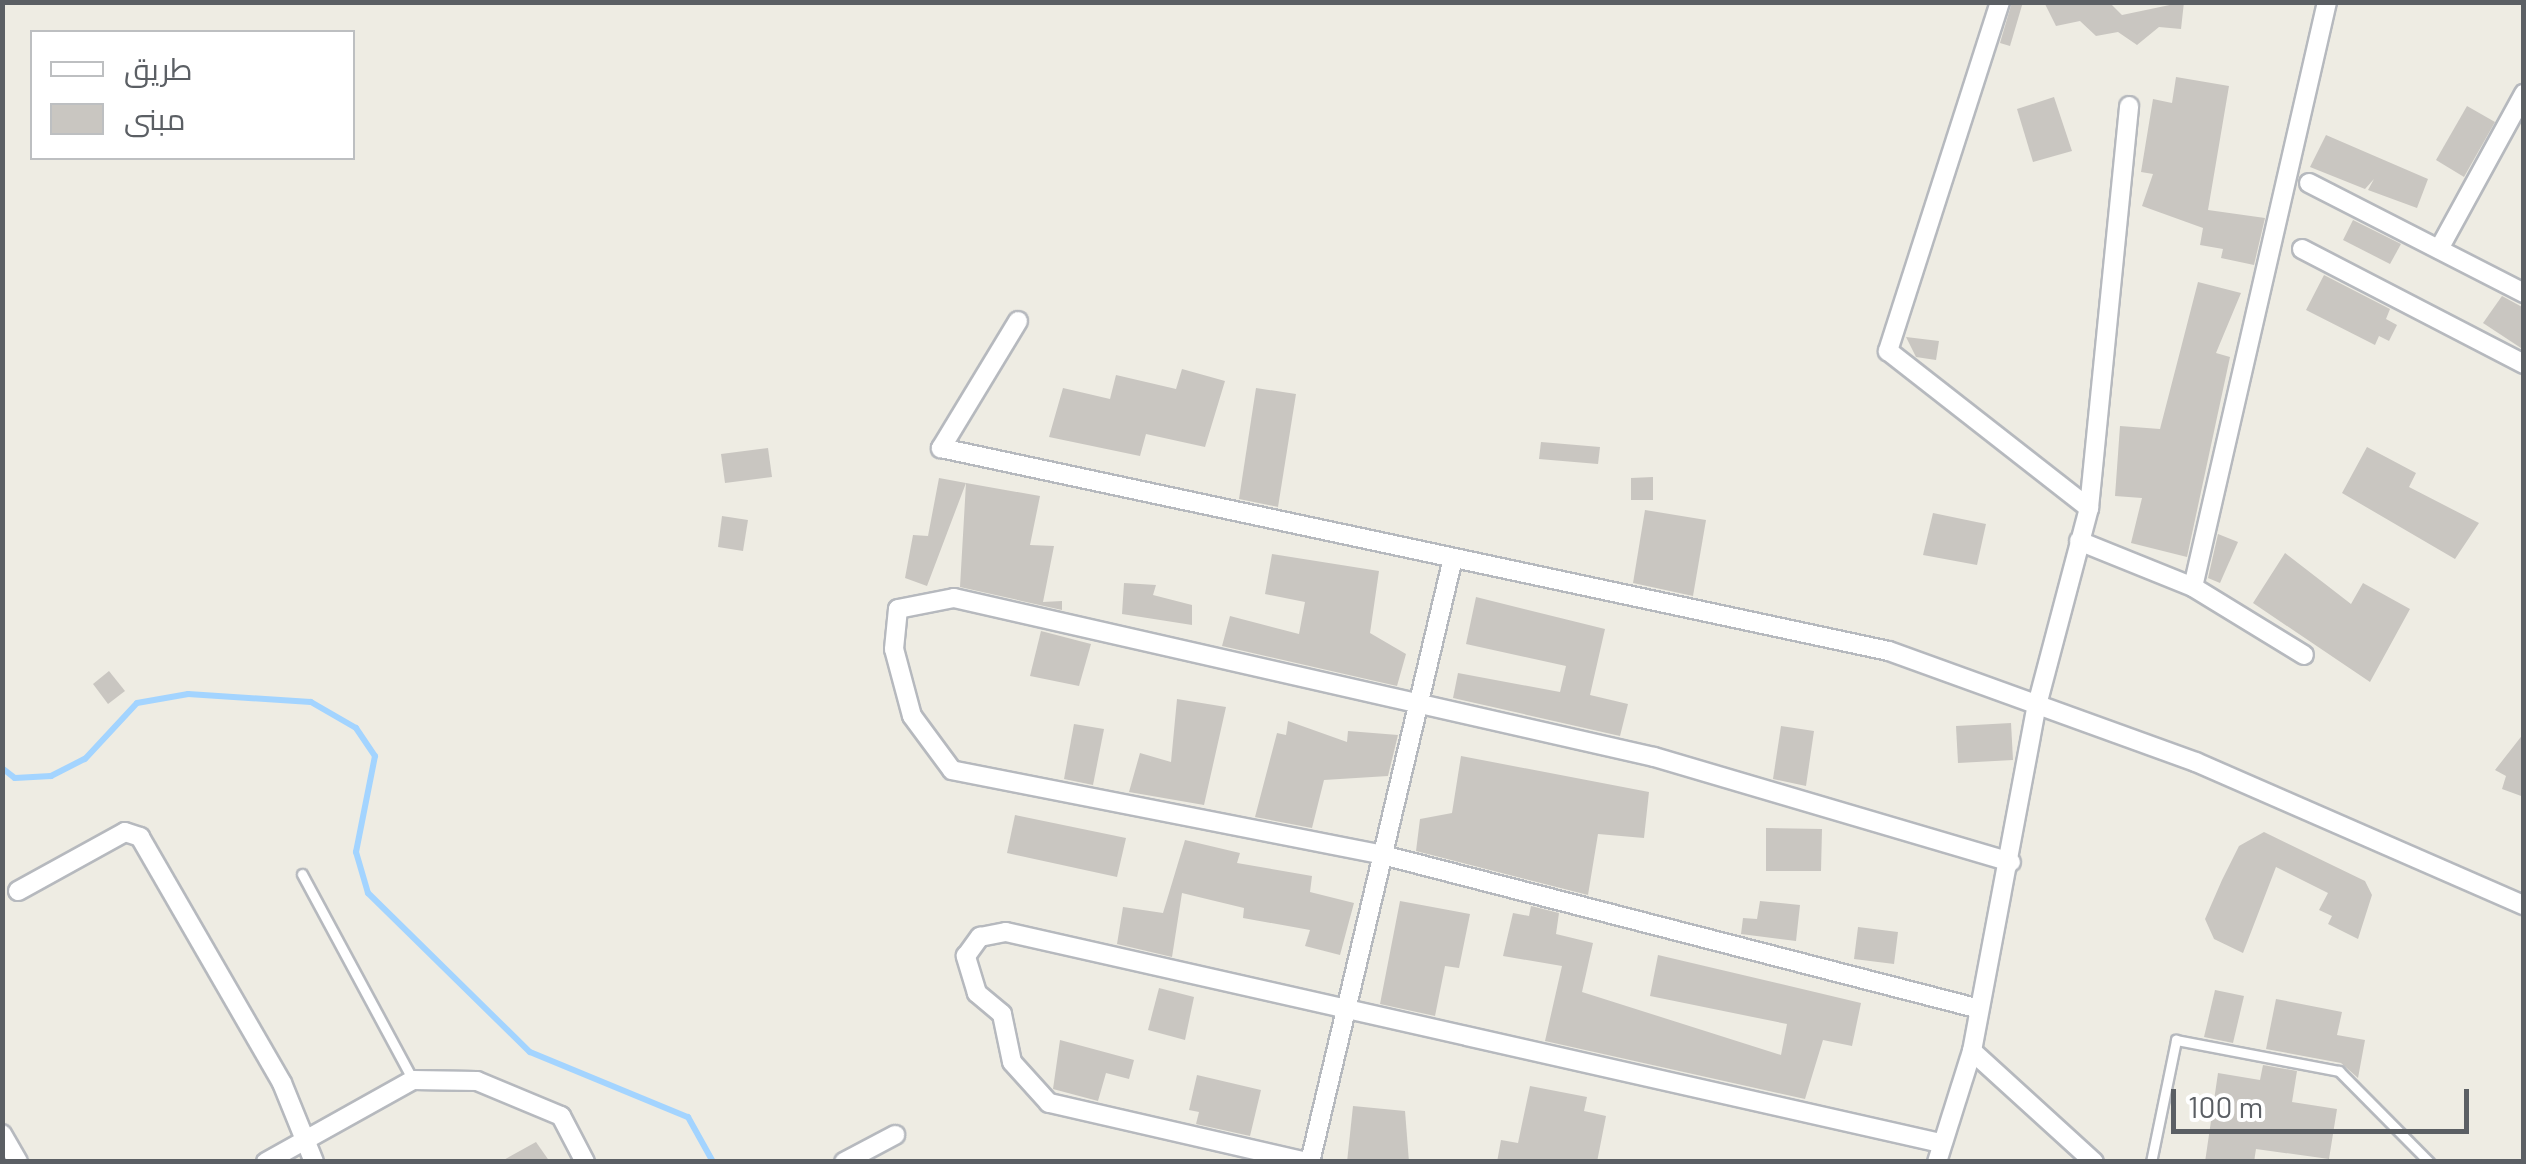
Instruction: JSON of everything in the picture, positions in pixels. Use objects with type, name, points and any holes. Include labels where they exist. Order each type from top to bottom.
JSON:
[{"type":"street","points":[[2000,2],[1888,352],[2089,508]]},
{"type":"street","points":[[2193,587],[2327,2]]},
{"type":"street","points":[[2439,249],[2524,94]]},
{"type":"street","points":[[1452,562],[1412,704],[1344,1010],[1308,1162],[1049,1103],[1012,1062],[1002,1014],[977,993],[966,956],[980,937],[1006,932],[1344,1010],[1939,1152],[1972,1051],[1976,1008],[2011,862],[2037,705],[2089,508],[2129,106]]},
{"type":"street","points":[[2309,183],[2524,293]]},
{"type":"street","points":[[2302,250],[2524,364]]},
{"type":"street","points":[[1018,321],[940,448],[1452,562],[1889,651],[2196,762],[2524,904]]},
{"type":"street","points":[[2079,540],[2193,587],[2304,655]]},
{"type":"street","points":[[1976,1008],[1379,854],[952,770],[912,716],[894,648],[898,610],[954,598],[1654,757],[2011,862]]},
{"type":"street","points":[[18,890],[125,832],[140,837],[282,1083],[300,1136],[314,1162]]},
{"type":"street","points":[[1972,1051],[2094,1162]]},
{"type":"street","points":[[266,1162],[300,1136],[412,1080],[476,1081],[561,1116],[585,1162]]},
{"type":"street","points":[[2,1134],[18,1162]]},
{"type":"street","points":[[845,1161],[895,1135]]},
{"type":"lane","points":[[302,874],[412,1080]]},
{"type":"lane","points":[[2150,1162],[2176,1040],[2339,1070],[2429,1162]]},
{"type":"building","points":[[2012,2],[2023,2],[2010,46],[2000,43]]},
{"type":"building","points":[[2044,2],[2109,2],[2122,15],[2184,2],[2181,29],[2159,27],[2137,45],[2118,32],[2096,36],[2080,21],[2056,26]]},
{"type":"building","points":[[2176,77],[2229,86],[2208,210],[2265,218],[2254,265],[2221,258],[2223,249],[2200,245],[2203,228],[2142,206],[2153,174],[2141,172],[2153,99],[2172,103]]},
{"type":"building","points":[[2054,97],[2072,151],[2033,162],[2017,109]]},
{"type":"building","points":[[2467,106],[2495,122],[2464,177],[2436,160]]},
{"type":"building","points":[[2326,135],[2428,179],[2417,208],[2368,190],[2374,179],[2365,189],[2310,167]]},
{"type":"building","points":[[2353,220],[2401,244],[2390,264],[2343,240]]},
{"type":"building","points":[[2324,275],[2390,309],[2386,319],[2397,325],[2389,341],[2379,336],[2375,345],[2306,310]]},
{"type":"building","points":[[2198,282],[2241,293],[2216,353],[2230,357],[2187,557],[2131,543],[2142,498],[2115,496],[2120,426],[2160,429]]},
{"type":"building","points":[[2502,296],[2524,308],[2524,350],[2483,323]]},
{"type":"building","points":[[1906,337],[1939,341],[1936,360],[1916,357]]},
{"type":"building","points":[[1182,369],[1225,381],[1205,447],[1146,434],[1140,456],[1049,437],[1063,388],[1110,399],[1116,375],[1176,389]]},
{"type":"building","points":[[1256,388],[1296,394],[1278,507],[1239,499]]},
{"type":"building","points":[[1541,442],[1600,447],[1598,464],[1539,459]]},
{"type":"building","points":[[2367,447],[2416,473],[2409,487],[2479,523],[2455,559],[2342,493]]},
{"type":"building","points":[[768,448],[772,477],[725,483],[721,454]]},
{"type":"building","points":[[1653,477],[1653,500],[1631,500],[1631,478]]},
{"type":"building","points":[[939,478],[966,483],[927,586],[905,578],[913,535],[928,536]]},
{"type":"building","points":[[966,483],[1040,496],[1030,545],[1054,546],[1043,602],[1062,601],[1062,610],[960,587]]},
{"type":"building","points":[[1645,510],[1706,520],[1693,596],[1633,583]]},
{"type":"building","points":[[1933,513],[1986,524],[1977,565],[1923,555]]},
{"type":"building","points":[[722,516],[748,520],[743,551],[718,547]]},
{"type":"building","points":[[2218,534],[2238,542],[2220,583],[2208,578]]},
{"type":"building","points":[[2285,553],[2351,604],[2363,583],[2410,609],[2370,682],[2253,603]]},
{"type":"building","points":[[1272,554],[1379,571],[1370,633],[1406,654],[1397,686],[1222,646],[1230,616],[1299,634],[1305,602],[1265,594]]},
{"type":"building","points":[[1124,583],[1156,585],[1153,595],[1192,605],[1192,625],[1122,614]]},
{"type":"building","points":[[1476,597],[1605,629],[1590,695],[1628,704],[1620,736],[1453,698],[1458,673],[1560,692],[1566,666],[1466,644]]},
{"type":"building","points":[[1041,631],[1091,644],[1079,686],[1030,676]]},
{"type":"building","points":[[109,671],[125,691],[108,704],[93,684]]},
{"type":"building","points":[[1177,699],[1226,707],[1204,805],[1129,792],[1140,753],[1171,762]]},
{"type":"building","points":[[1288,721],[1347,742],[1348,731],[1398,735],[1388,776],[1324,780],[1312,828],[1255,817],[1277,733],[1286,735]]},
{"type":"building","points":[[2011,723],[2013,760],[1958,763],[1956,726]]},
{"type":"building","points":[[1074,724],[1104,729],[1093,785],[1064,779]]},
{"type":"building","points":[[1781,726],[1814,731],[1806,786],[1773,779]]},
{"type":"building","points":[[2524,733],[2524,797],[2502,789],[2506,776],[2495,770]]},
{"type":"building","points":[[1461,756],[1649,792],[1644,838],[1598,834],[1588,895],[1416,851],[1420,819],[1452,813]]},
{"type":"building","points":[[1015,815],[1126,838],[1117,877],[1007,853]]},
{"type":"building","points":[[1766,828],[1822,829],[1821,871],[1766,871]]},
{"type":"building","points":[[2264,832],[2365,881],[2372,895],[2358,939],[2328,924],[2332,916],[2319,910],[2328,893],[2276,867],[2243,953],[2214,939],[2205,919],[2222,880],[2239,846]]},
{"type":"building","points":[[1185,840],[1240,853],[1237,863],[1312,876],[1310,892],[1354,903],[1340,955],[1305,946],[1310,930],[1243,918],[1244,908],[1182,893],[1172,957],[1117,944],[1123,907],[1163,913]]},
{"type":"building","points":[[1400,901],[1470,914],[1459,968],[1445,966],[1435,1016],[1380,1004]]},
{"type":"building","points":[[1760,901],[1800,905],[1796,941],[1741,934],[1743,918],[1757,919]]},
{"type":"building","points":[[1531,906],[1559,913],[1556,934],[1593,943],[1582,992],[1781,1055],[1787,1024],[1650,996],[1658,955],[1861,1003],[1852,1046],[1823,1040],[1805,1099],[1545,1041],[1562,966],[1503,956],[1513,913],[1529,916]]},
{"type":"building","points":[[1858,927],[1898,932],[1894,964],[1854,959]]},
{"type":"building","points":[[1159,988],[1194,997],[1185,1040],[1148,1030]]},
{"type":"building","points":[[2215,990],[2244,996],[2233,1043],[2204,1037]]},
{"type":"building","points":[[2276,999],[2342,1012],[2337,1035],[2365,1040],[2358,1078],[2341,1063],[2266,1049]]},
{"type":"building","points":[[1060,1040],[1134,1060],[1129,1079],[1106,1073],[1098,1101],[1053,1089]]},
{"type":"building","points":[[2263,1065],[2297,1071],[2292,1102],[2337,1109],[2329,1159],[2256,1149],[2254,1162],[2205,1162],[2218,1073],[2260,1080]]},
{"type":"building","points":[[1197,1075],[1261,1090],[1250,1136],[1196,1124],[1199,1112],[1189,1110]]},
{"type":"building","points":[[1530,1086],[1587,1097],[1584,1111],[1606,1116],[1597,1162],[1497,1162],[1501,1140],[1518,1143]]},
{"type":"building","points":[[1353,1106],[1405,1111],[1409,1162],[1347,1162]]},
{"type":"building","points":[[536,1142],[550,1162],[500,1162]]},
{"type":"waterway","points":[[2,768],[15,778],[51,776],[85,759],[137,703],[188,694],[311,702],[356,728],[375,756],[356,852],[368,893],[530,1052],[688,1117],[713,1162]]}]
